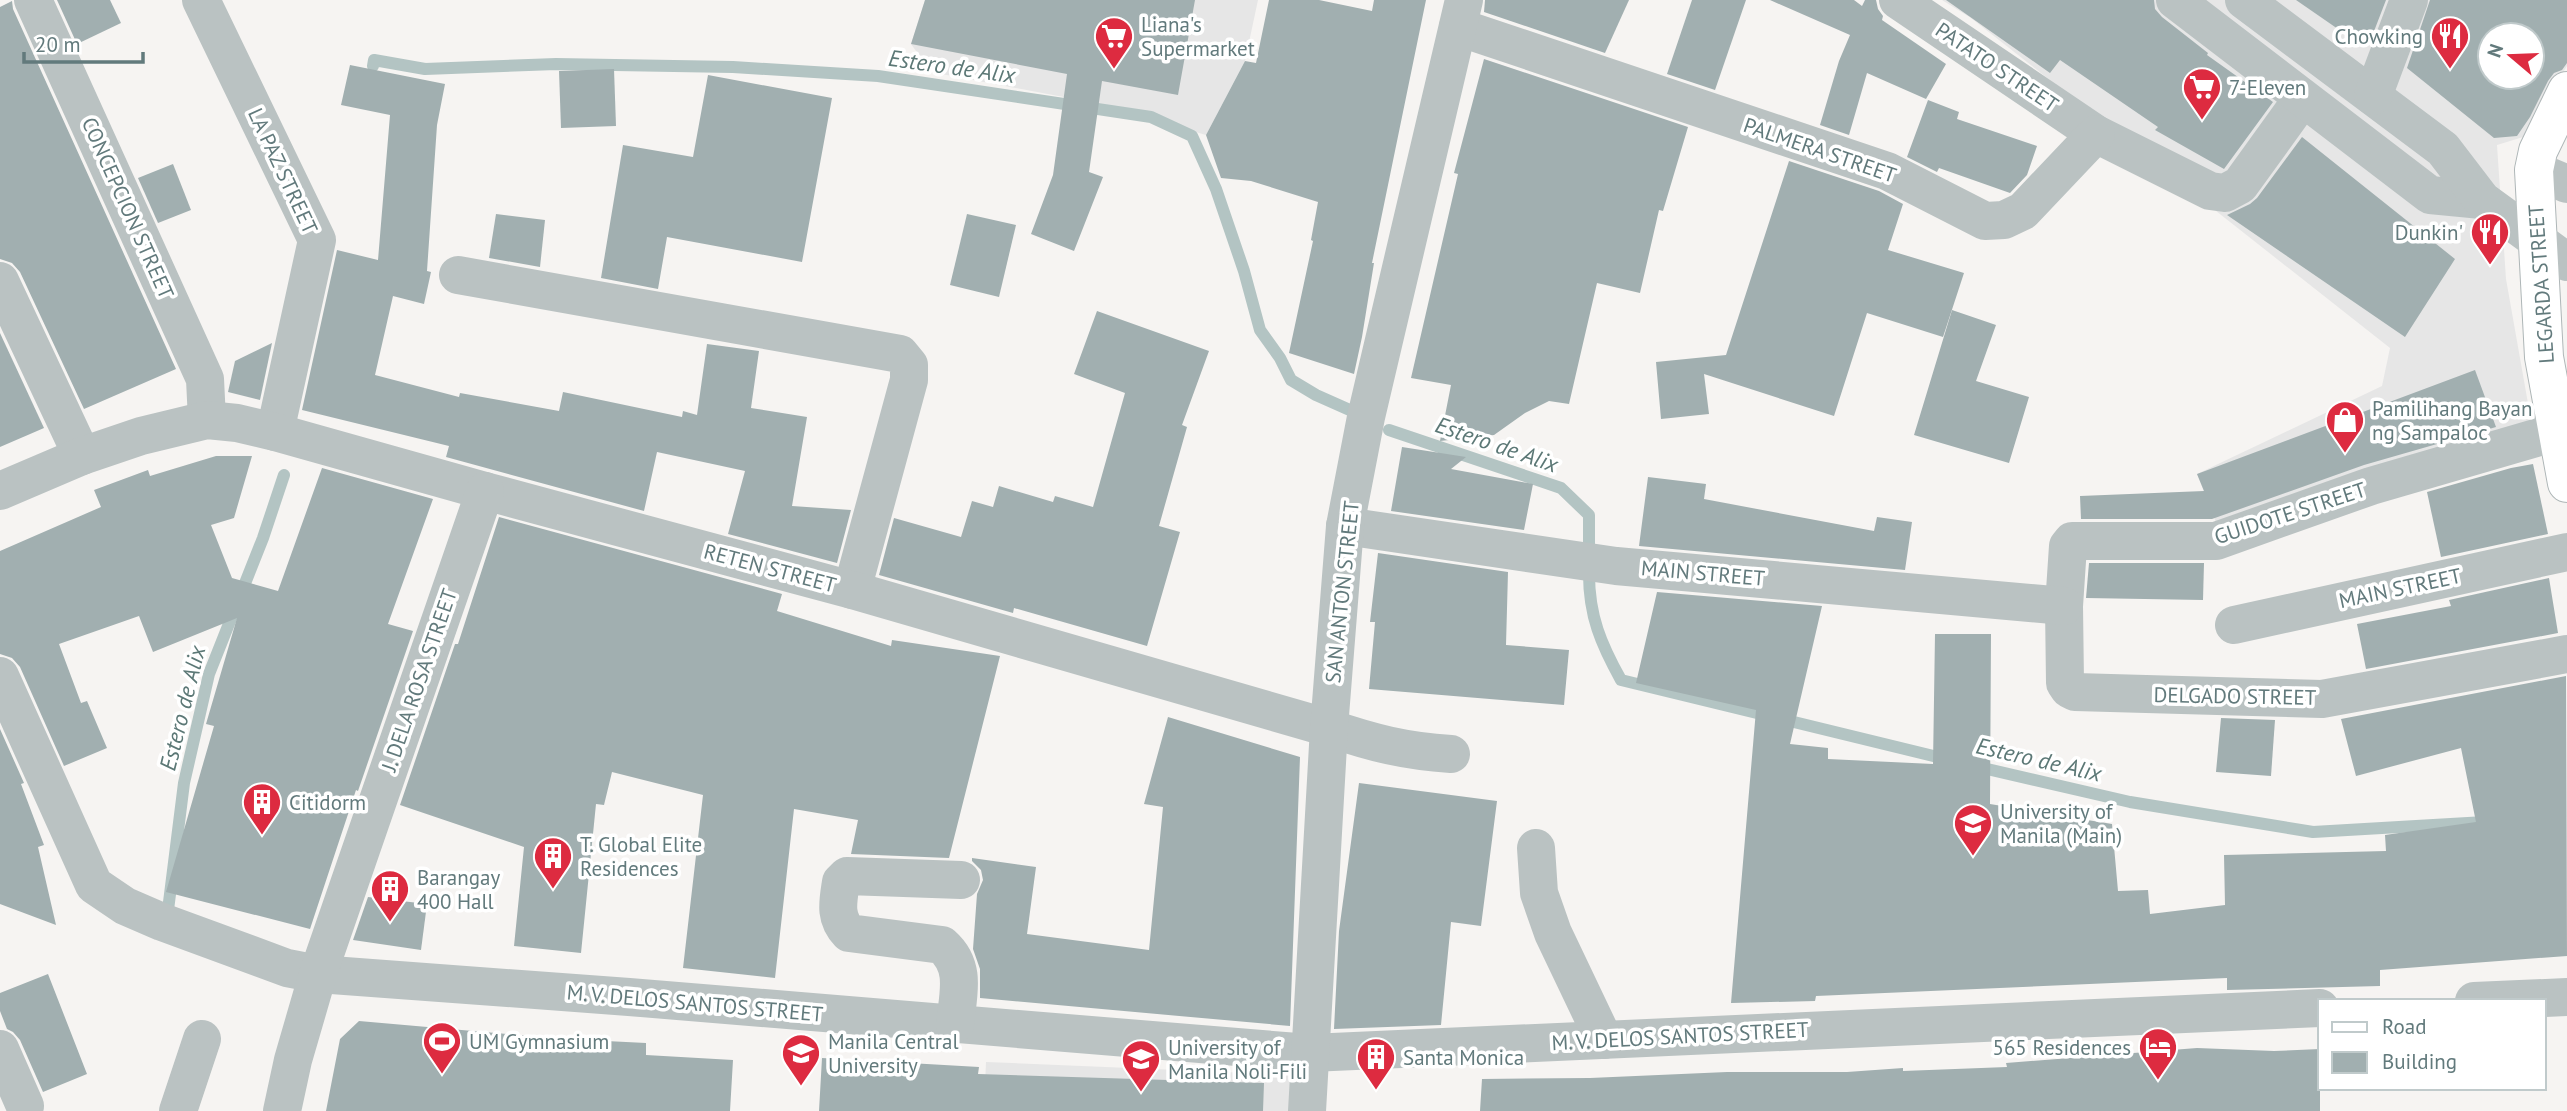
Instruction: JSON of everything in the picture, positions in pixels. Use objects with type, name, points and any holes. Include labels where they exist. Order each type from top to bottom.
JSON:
[{"type":"main road","name":"LEGARDA STREET","points":[[2567,91],[2538,152],[2551,177],[2536,241],[2544,357],[2563,433],[2567,483]]},
{"type":"street","name":"CONCEPCION STREET","points":[[33,0],[205,379],[207,421]]},
{"type":"street","name":"LA PAZ STREET","points":[[201,0],[317,240],[275,432]]},
{"type":"street","name":"PATATO STREET","points":[[1898,0],[2096,134]]},
{"type":"street","points":[[2175,0],[2430,195],[2482,200]]},
{"type":"street","points":[[2244,0],[2443,149],[2482,200],[2567,262]]},
{"type":"street","points":[[2373,96],[2409,0]]},
{"type":"street","name":"PALMERA STREET","points":[[1461,14],[1887,171],[1985,221],[2004,220],[2023,211],[2096,134]]},
{"type":"street","name":"SAN ANTON STREET","points":[[1307,1111],[1329,729],[1345,526],[1366,417],[1461,14]]},
{"type":"street","points":[[2096,134],[2210,191],[2225,193],[2240,185],[2302,99]]},
{"type":"street","points":[[458,275],[900,354],[909,365],[909,380],[852,590]]},
{"type":"street","points":[[0,281],[82,456]]},
{"type":"street","name":"RETEN STREET","points":[[0,491],[82,456],[141,436],[207,421],[237,423],[852,590],[1369,742],[1409,751],[1451,754]]},
{"type":"street","name":"GUIDOTE STREET","points":[[2064,606],[2068,546],[2072,541],[2216,541],[2371,486],[2539,437],[2563,433]]},
{"type":"street","name":"J. DELA ROSA STREET","points":[[282,1111],[293,1059],[318,974],[485,491]]},
{"type":"street","name":"MAIN STREET","points":[[1345,526],[1616,566],[2064,606]]},
{"type":"street","name":"MAIN STREET","points":[[2234,625],[2567,552]]},
{"type":"street","name":"DELGADO STREET","points":[[2064,606],[2065,683],[2068,689],[2075,692],[2322,699],[2567,654]]},
{"type":"street","name":"M. V. DELOS SANTOS STREET","points":[[0,676],[94,885],[125,906],[162,922],[287,968],[318,974],[1310,1053],[2318,1008]]},
{"type":"street","points":[[1536,848],[1539,893],[1553,933],[1604,1040]]},
{"type":"street","points":[[956,1024],[959,973],[954,955],[942,945],[849,933],[839,923],[838,902],[841,882],[848,876],[961,880]]},
{"type":"street","points":[[2520,999],[2567,997]]},
{"type":"street","points":[[177,1111],[202,1039]]},
{"type":"street","points":[[0,1049],[25,1106]]},
{"type":"shaded area","points":[[925,0],[1258,0],[1245,61],[1206,135],[1090,102],[931,72],[911,44]]},
{"type":"shaded area","points":[[1942,0],[2567,0],[2567,66],[2523,137],[2497,145],[2506,279],[2532,426],[2219,530],[2197,474],[2382,386],[2390,348],[1971,18]]},
{"type":"shaded area","name":"University of Manila Noli-Fili","points":[[986,1062],[1297,1075],[1295,1111],[984,1111]]},
{"type":"building","points":[[57,0],[110,0],[121,23],[77,44]]},
{"type":"building","name":"Liana's Supermarket","points":[[925,0],[1195,0],[1178,95],[1102,81],[1089,172],[1103,177],[1074,251],[1031,234],[1053,175],[1067,74],[911,44]]},
{"type":"building","points":[[1269,0],[1319,0],[1372,11],[1374,0],[1426,0],[1372,263],[1354,374],[1289,353],[1313,241],[1311,240],[1318,202],[1251,181],[1221,178],[1206,135],[1245,61],[1256,63]]},
{"type":"building","points":[[1485,0],[1629,0],[1605,53],[1484,12]]},
{"type":"building","points":[[1692,0],[1746,0],[1715,90],[1667,74]]},
{"type":"building","points":[[1770,0],[1854,0],[1862,6],[1865,0],[1876,0],[1883,16],[1882,20],[1946,64],[1926,99],[1867,73],[1849,135],[1820,125],[1839,61],[1850,35]]},
{"type":"building","points":[[1946,0],[2154,0],[2155,9],[2162,17],[2208,53],[2207,55],[2273,102],[2224,169],[2155,130],[2158,127],[2060,60],[2050,73]]},
{"type":"building","points":[[2296,0],[2386,0],[2371,39],[2368,36],[2364,47]]},
{"type":"building","name":"Chowking","points":[[2430,0],[2567,0],[2567,63],[2562,70],[2554,73],[2546,85],[2546,21],[2476,21],[2476,91],[2543,91],[2517,136],[2494,138],[2407,68]]},
{"type":"building","points":[[12,1],[13,9],[176,369],[84,409],[20,272],[12,263],[0,259],[0,7]]},
{"type":"building","points":[[1484,59],[1688,127],[1663,211],[1659,210],[1640,293],[1597,283],[1569,404],[1549,401],[1525,413],[1494,435],[1440,441],[1451,385],[1411,378],[1458,174],[1454,173]]},
{"type":"building","points":[[350,65],[445,84],[437,125],[427,271],[431,272],[424,304],[393,296],[375,375],[459,397],[460,393],[559,411],[563,392],[682,417],[683,411],[697,415],[707,344],[759,351],[751,408],[807,417],[792,506],[851,510],[837,563],[728,534],[745,471],[657,452],[644,511],[446,457],[449,446],[302,410],[337,250],[378,260],[390,115],[341,105]]},
{"type":"building","points":[[614,69],[616,126],[561,128],[559,71]]},
{"type":"building","points":[[708,75],[832,98],[802,262],[667,237],[658,289],[601,278],[623,145],[693,157]]},
{"type":"building","points":[[1928,100],[1959,112],[1957,119],[2037,146],[2027,175],[2010,193],[1939,168],[1937,172],[1907,157]]},
{"type":"building","points":[[2302,137],[2455,259],[2405,337],[2227,215],[2257,198]]},
{"type":"building","points":[[1789,161],[1879,191],[1903,204],[1888,250],[1964,273],[1943,337],[1867,313],[1834,416],[1704,374],[1709,414],[1661,419],[1656,362],[1726,355]]},
{"type":"building","points":[[173,164],[191,210],[158,223],[138,178]]},
{"type":"building","points":[[496,214],[545,220],[540,267],[489,258]]},
{"type":"building","points":[[967,214],[1016,225],[999,297],[950,285]]},
{"type":"building","points":[[1952,310],[1996,325],[1976,381],[2029,397],[2009,463],[1914,435]]},
{"type":"building","points":[[1097,311],[1209,351],[1182,425],[1187,427],[1159,526],[1180,532],[1147,646],[1014,608],[1013,613],[879,575],[894,518],[961,537],[972,501],[993,507],[999,486],[1053,502],[1055,496],[1093,507],[1125,393],[1074,374]]},
{"type":"building","points":[[0,333],[44,428],[0,447]]},
{"type":"building","points":[[272,343],[260,400],[228,392],[235,361]]},
{"type":"building","name":"Pamilihang Bayan ng Sampaloc","points":[[2475,370],[2496,427],[2364,465],[2212,519],[2081,519],[2080,496],[2204,491],[2197,474]]},
{"type":"building","points":[[1402,447],[1466,457],[1451,469],[1533,484],[1524,530],[1391,511]]},
{"type":"building","points":[[216,456],[252,456],[234,518],[211,525],[232,578],[278,591],[322,468],[433,499],[388,624],[413,631],[310,929],[166,892],[214,726],[206,724],[237,618],[153,652],[139,616],[59,644],[81,703],[87,701],[107,748],[64,766],[20,667],[12,658],[0,654],[0,551],[101,507],[94,490],[148,470],[150,476]]},
{"type":"building","points":[[2533,464],[2548,534],[2441,557],[2427,492]]},
{"type":"building","points":[[1648,477],[1706,484],[1704,499],[1874,531],[1877,517],[1912,522],[1905,570],[1639,546]]},
{"type":"building","points":[[499,517],[782,594],[777,611],[891,646],[892,640],[1000,656],[949,858],[851,854],[858,820],[794,809],[775,978],[683,968],[703,795],[612,772],[604,805],[596,804],[581,953],[514,946],[524,847],[400,805],[455,644],[458,644]]},
{"type":"building","points":[[1378,553],[1508,572],[1506,645],[1569,650],[1564,705],[1369,689],[1375,622],[1370,622]]},
{"type":"building","points":[[2089,563],[2204,563],[2203,600],[2086,598]]},
{"type":"building","points":[[2549,578],[2558,633],[2366,669],[2357,624],[2451,606],[2449,600]]},
{"type":"building","points":[[1657,592],[1822,606],[1790,744],[1828,748],[1828,759],[1933,764],[1935,634],[1991,634],[1990,804],[2112,824],[2118,891],[2148,890],[2150,914],[2225,905],[2224,855],[2386,851],[2385,835],[2476,822],[2461,748],[2356,776],[2341,719],[2566,676],[2567,956],[2380,970],[2380,986],[2227,990],[2227,978],[1816,996],[1815,1001],[1731,1003],[1756,710],[1636,683]]},
{"type":"building","points":[[1168,717],[1300,757],[1290,1026],[980,998],[980,969],[973,949],[977,894],[983,880],[981,870],[972,858],[1036,867],[1027,934],[1149,950],[1163,807],[1144,804]]},
{"type":"building","points":[[2221,718],[2275,720],[2271,776],[2216,772]]},
{"type":"building","points":[[0,729],[24,783],[21,784],[44,845],[38,847],[56,925],[0,904]]},
{"type":"building","points":[[1359,783],[1497,801],[1481,926],[1451,922],[1441,1025],[1334,1029],[1339,931]]},
{"type":"building","name":"Barangay 400 Hall","points":[[368,897],[427,904],[421,950],[353,940]]},
{"type":"building","points":[[48,974],[87,1074],[43,1092],[20,1040],[7,1029],[0,1011],[0,993]]},
{"type":"building","name":"UM Gymnasium","points":[[359,1021],[566,1039],[646,1043],[646,1055],[733,1060],[730,1111],[326,1111],[340,1039]]},
{"type":"building","points":[[2197,1048],[2274,1051],[2318,1049],[2320,1111],[1480,1111],[1482,1079],[1727,1072],[1847,1072],[1903,1068],[1903,1071],[2007,1067],[2006,1063]]},
{"type":"building","points":[[822,1058],[979,1067],[978,1074],[1264,1083],[1263,1111],[819,1111]]},
{"type":"waterway","name":"Estero de Alix","points":[[373,66],[374,60],[425,69],[556,64],[733,67],[878,76],[1151,117],[1192,136],[1216,189],[1244,271],[1260,330],[1280,358],[1291,380],[1352,411]]},
{"type":"waterway","name":"Estero de Alix","points":[[1389,430],[1561,488],[1589,515],[1589,550]]},
{"type":"waterway","name":"Estero de Alix","points":[[167,918],[184,783],[209,674],[263,538],[284,475]]},
{"type":"waterway","name":"Estero de Alix","points":[[1589,574],[1594,617],[1621,680],[1950,760]]},
{"type":"waterway","name":"Estero de Alix","points":[[1974,766],[2130,802],[2313,832],[2485,822]]},
{"type":"place","name":"Liana's Supermarket","points":[[1114,70]]},
{"type":"place","name":"Chowking","points":[[2450,70]]},
{"type":"place","name":"7-Eleven","points":[[2202,121]]},
{"type":"place","name":"Dunkin'","points":[[2490,266]]},
{"type":"place","name":"Pamilihang Bayan ng Sampaloc","points":[[2345,454]]},
{"type":"place","name":"Citidorm","points":[[262,836]]},
{"type":"place","name":"University of Manila (Main)","points":[[1973,857]]},
{"type":"place","name":"T. Global Elite Residences","points":[[553,890]]},
{"type":"place","name":"Barangay 400 Hall","points":[[390,923]]},
{"type":"place","name":"UM Gymnasium","points":[[442,1075]]},
{"type":"place","name":"565 Residences","points":[[2158,1081]]},
{"type":"place","name":"Manila Central University","points":[[801,1087]]},
{"type":"place","name":"Santa Monica","points":[[1376,1091]]},
{"type":"place","name":"University of Manila Noli-Fili","points":[[1141,1093]]}]
